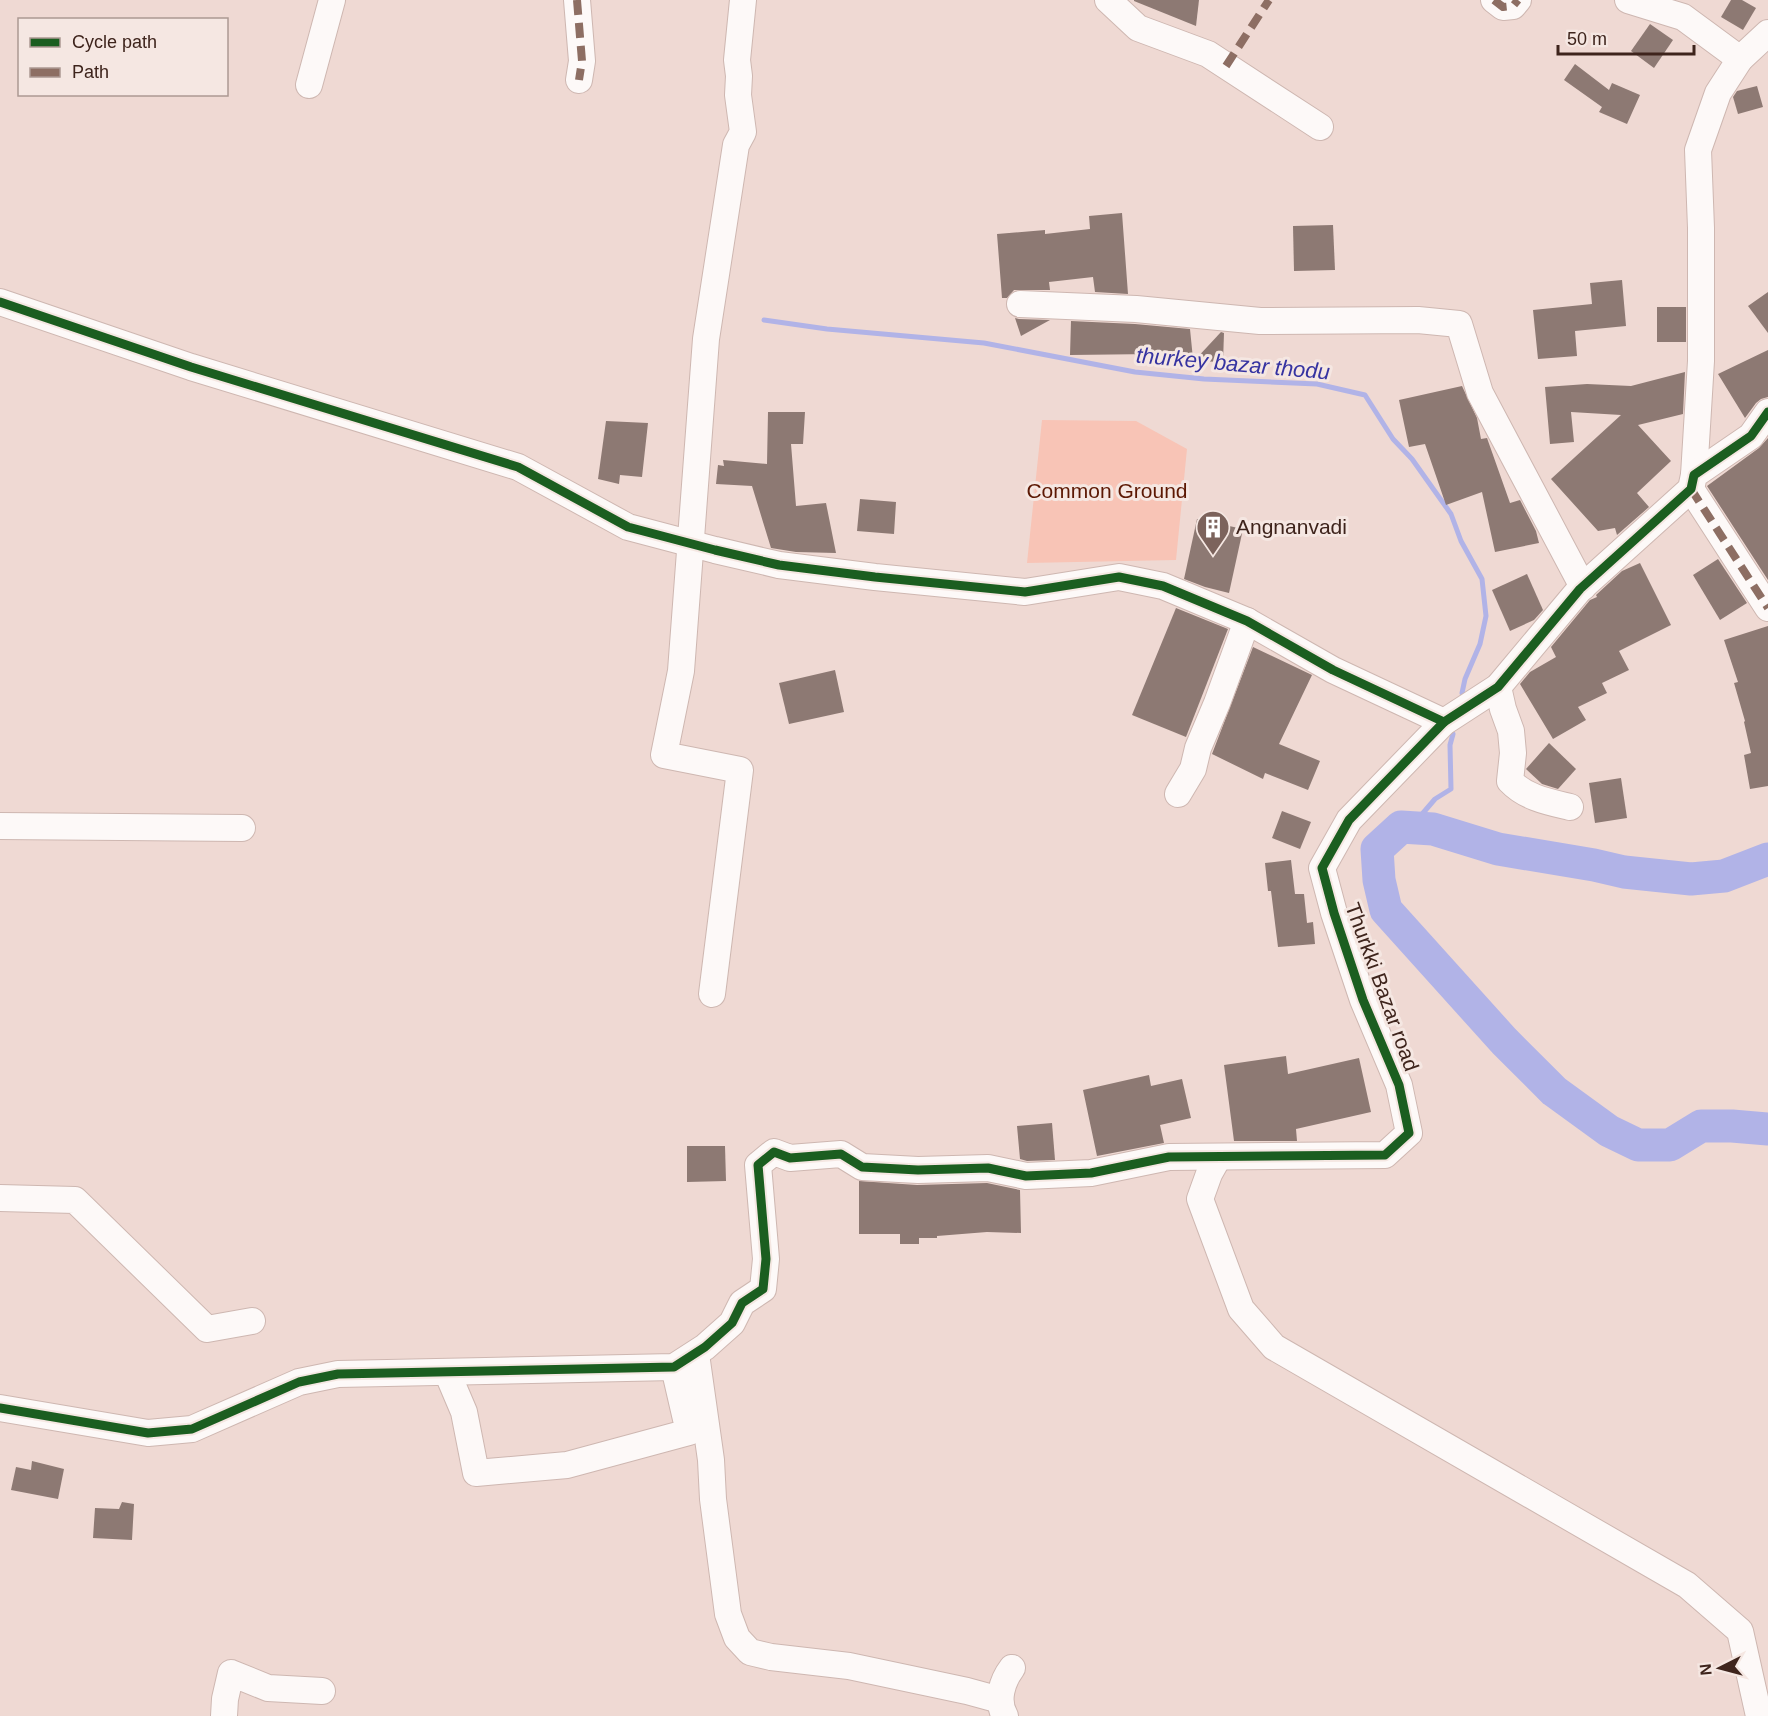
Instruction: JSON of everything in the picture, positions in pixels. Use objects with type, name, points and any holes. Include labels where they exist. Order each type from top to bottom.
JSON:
[{"type":"street","points":[[309,86],[333,0]]},
{"type":"street","points":[[577,0],[581,54],[579,80]]},
{"type":"street","points":[[712,994],[740,770],[664,755],[681,671],[706,339],[736,145],[743,132],[738,95],[737,60],[742,0]]},
{"type":"street","points":[[1108,0],[1138,28],[1209,54],[1320,127]]},
{"type":"street","points":[[1494,0],[1503,7],[1513,6],[1518,0]]},
{"type":"street","points":[[1628,0],[1683,17],[1740,59]]},
{"type":"street","points":[[1768,33],[1740,59],[1718,93],[1698,150],[1701,228],[1701,362],[1693,482],[1768,608]]},
{"type":"street","points":[[0,302],[192,367],[518,467],[628,527],[690,544],[779,565],[1025,592],[1119,577],[1163,586],[1248,621],[1334,670],[1444,722]]},
{"type":"street","points":[[1020,304],[1136,309],[1260,321],[1418,320],[1459,324],[1480,393],[1583,587]]},
{"type":"street","name":"Thurkki Bazar road","points":[[1218,1158],[1385,1155],[1409,1133],[1399,1085],[1363,1000],[1334,913],[1323,868],[1349,820],[1444,722],[1498,687],[1583,587],[1693,482],[1751,436],[1768,412]]},
{"type":"street","points":[[1178,794],[1193,769],[1198,748],[1248,621]]},
{"type":"street","points":[[1498,687],[1511,731],[1513,753],[1510,781],[1537,799],[1570,807]]},
{"type":"street","points":[[0,826],[242,828]]},
{"type":"street","points":[[0,1408],[148,1434],[192,1429],[299,1382],[338,1374],[674,1367],[696,1354],[732,1323],[742,1303],[763,1289],[766,1259],[758,1165],[774,1152],[790,1158],[841,1154],[862,1167],[918,1170],[988,1168],[1026,1176],[1091,1173],[1169,1157],[1218,1158],[1209,1174],[1200,1199],[1241,1309],[1274,1347],[1687,1585],[1740,1631],[1759,1716]]},
{"type":"street","points":[[0,1198],[75,1200],[207,1329],[252,1321]]},
{"type":"street","points":[[696,1354],[711,1460],[713,1499],[728,1614],[737,1638],[750,1652],[771,1657],[859,1667],[967,1691],[1003,1708],[1006,1676],[1012,1668]]},
{"type":"street","points":[[447,1372],[464,1412],[476,1473],[567,1465],[689,1432],[674,1367]]},
{"type":"street","points":[[1743,1716],[1747,1659]]},
{"type":"street","points":[[224,1716],[231,1673],[268,1688],[322,1690]]},
{"type":"green space","name":"Common Ground","points":[[1042,420],[1136,421],[1187,449],[1176,560],[1027,563]]},
{"type":"building","points":[[1199,0],[1196,26],[1134,1]]},
{"type":"building","points":[[1731,0],[1742,0],[1756,8],[1743,30],[1721,17]]},
{"type":"building","points":[[1650,24],[1673,40],[1654,68],[1631,51]]},
{"type":"building","points":[[1575,64],[1609,90],[1612,83],[1640,95],[1627,124],[1599,112],[1602,107],[1564,80]]},
{"type":"building","points":[[1757,86],[1763,107],[1738,114],[1733,97],[1737,91]]},
{"type":"building","points":[[1122,213],[1128,294],[1095,292],[1093,277],[1049,282],[1050,290],[1014,290],[1007,298],[1002,298],[997,234],[1045,230],[1045,234],[1090,229],[1089,216]]},
{"type":"building","points":[[1333,225],[1335,270],[1294,271],[1293,226]]},
{"type":"building","points":[[1622,280],[1626,326],[1575,331],[1577,356],[1538,359],[1533,310],[1592,304],[1590,283]]},
{"type":"building","points":[[1768,292],[1768,333],[1748,306]]},
{"type":"building","points":[[1657,307],[1686,307],[1686,342],[1657,342]]},
{"type":"building","points":[[1015,318],[1019,319],[1050,320],[1021,336]]},
{"type":"building","points":[[1071,321],[1190,329],[1193,359],[1152,359],[1152,354],[1070,355]]},
{"type":"building","points":[[1221,332],[1224,333],[1223,362],[1194,361]]},
{"type":"building","points":[[1768,350],[1768,397],[1756,403],[1745,418],[1718,374]]},
{"type":"building","points":[[1685,372],[1683,414],[1638,425],[1671,461],[1637,493],[1649,507],[1617,535],[1615,528],[1598,531],[1551,479],[1621,415],[1571,412],[1574,442],[1550,444],[1545,387],[1587,384],[1631,386]]},
{"type":"building","points":[[1462,386],[1477,418],[1481,439],[1487,438],[1510,503],[1520,500],[1536,531],[1539,543],[1495,552],[1482,492],[1446,505],[1425,444],[1409,447],[1399,400]]},
{"type":"building","points":[[768,412],[805,412],[803,444],[791,444],[796,506],[826,503],[836,553],[796,552],[771,548],[752,486],[716,484],[718,465],[724,466],[723,460],[767,464]]},
{"type":"building","points":[[606,421],[648,423],[642,477],[620,475],[619,484],[598,479]]},
{"type":"building","points":[[1768,438],[1768,580],[1707,486],[1759,448]]},
{"type":"building","points":[[860,499],[896,502],[894,534],[857,531]]},
{"type":"building","name":"Angnanvadi","points":[[1197,519],[1243,529],[1229,593],[1184,579]]},
{"type":"building","points":[[1718,559],[1747,603],[1720,620],[1693,575]]},
{"type":"building","points":[[1640,563],[1671,625],[1619,651],[1629,670],[1602,683],[1607,693],[1578,707],[1586,720],[1553,739],[1520,684],[1530,672],[1556,657],[1551,647],[1590,600],[1597,597],[1596,595],[1622,571]]},
{"type":"building","points":[[1527,574],[1543,610],[1534,620],[1510,631],[1492,590]]},
{"type":"building","points":[[1176,608],[1228,629],[1186,737],[1132,715]]},
{"type":"building","points":[[1768,626],[1768,786],[1750,789],[1744,755],[1751,753],[1734,683],[1738,682],[1724,640]]},
{"type":"building","points":[[1253,647],[1312,675],[1279,744],[1320,761],[1308,790],[1265,773],[1263,779],[1212,754]]},
{"type":"building","points":[[835,670],[844,712],[789,724],[779,683]]},
{"type":"building","points":[[1549,743],[1576,769],[1558,789],[1542,784],[1526,769]]},
{"type":"building","points":[[1621,778],[1627,818],[1595,823],[1589,783]]},
{"type":"building","points":[[1282,811],[1311,822],[1300,849],[1272,838]]},
{"type":"building","points":[[1291,860],[1295,894],[1304,894],[1307,923],[1313,922],[1315,944],[1278,947],[1265,863]]},
{"type":"building","points":[[1286,1056],[1288,1074],[1359,1058],[1371,1112],[1296,1129],[1297,1141],[1234,1141],[1224,1065]]},
{"type":"building","points":[[1149,1075],[1151,1086],[1182,1079],[1191,1118],[1160,1125],[1164,1143],[1097,1156],[1083,1090]]},
{"type":"building","points":[[1052,1123],[1055,1160],[1020,1159],[1017,1126]]},
{"type":"building","points":[[687,1146],[725,1146],[726,1181],[687,1182]]},
{"type":"building","points":[[859,1181],[917,1185],[987,1183],[1020,1190],[1021,1233],[987,1232],[937,1236],[937,1238],[919,1238],[919,1244],[900,1244],[900,1234],[859,1234]]},
{"type":"building","points":[[32,1461],[64,1469],[58,1499],[11,1490],[16,1467],[31,1470]]},
{"type":"building","points":[[122,1502],[134,1504],[132,1540],[93,1538],[95,1508],[119,1509]]},
{"type":"waterway","name":"thurkey bazar thodu","points":[[764,320],[827,329],[984,343],[1135,372],[1204,379],[1317,384],[1365,395],[1393,439],[1412,459],[1451,514],[1461,541],[1482,579],[1486,616],[1480,644],[1465,679],[1462,693]]},
{"type":"waterway","name":"thurkey bazar thodu","points":[[1411,827],[1435,799],[1451,789],[1450,745],[1453,734]]},
{"type":"waterway","points":[[1768,859],[1724,876],[1691,879],[1624,872],[1498,849],[1433,829],[1401,827],[1377,849],[1379,880],[1386,910],[1504,1041],[1554,1091],[1609,1131],[1638,1145],[1670,1145],[1701,1126],[1768,1129]]},
{"type":"marked path","points":[[577,0],[582,61],[579,80]]},
{"type":"marked path","points":[[1226,66],[1269,0]]},
{"type":"marked path","points":[[1494,0],[1503,7],[1513,6],[1518,0]]},
{"type":"marked path","points":[[1691,489],[1768,608]]},
{"type":"cycle path","points":[[0,302],[191,367],[518,467],[628,527],[715,550],[779,565],[1025,592],[1119,577],[1163,586],[1247,621],[1333,670],[1444,722]]},
{"type":"cycle path","points":[[0,1408],[148,1433],[192,1429],[299,1382],[338,1374],[674,1367],[705,1347],[732,1323],[742,1303],[763,1289],[766,1259],[758,1165],[774,1152],[790,1158],[841,1154],[862,1167],[918,1170],[988,1168],[1026,1176],[1091,1173],[1169,1157],[1385,1155],[1409,1133],[1399,1085],[1363,1000],[1334,913],[1322,868],[1349,820],[1444,722],[1498,687],[1580,589],[1691,489],[1694,475],[1751,436],[1768,412]]},
{"type":"place","name":"Angnanvadi","points":[[1213,556]]}]
